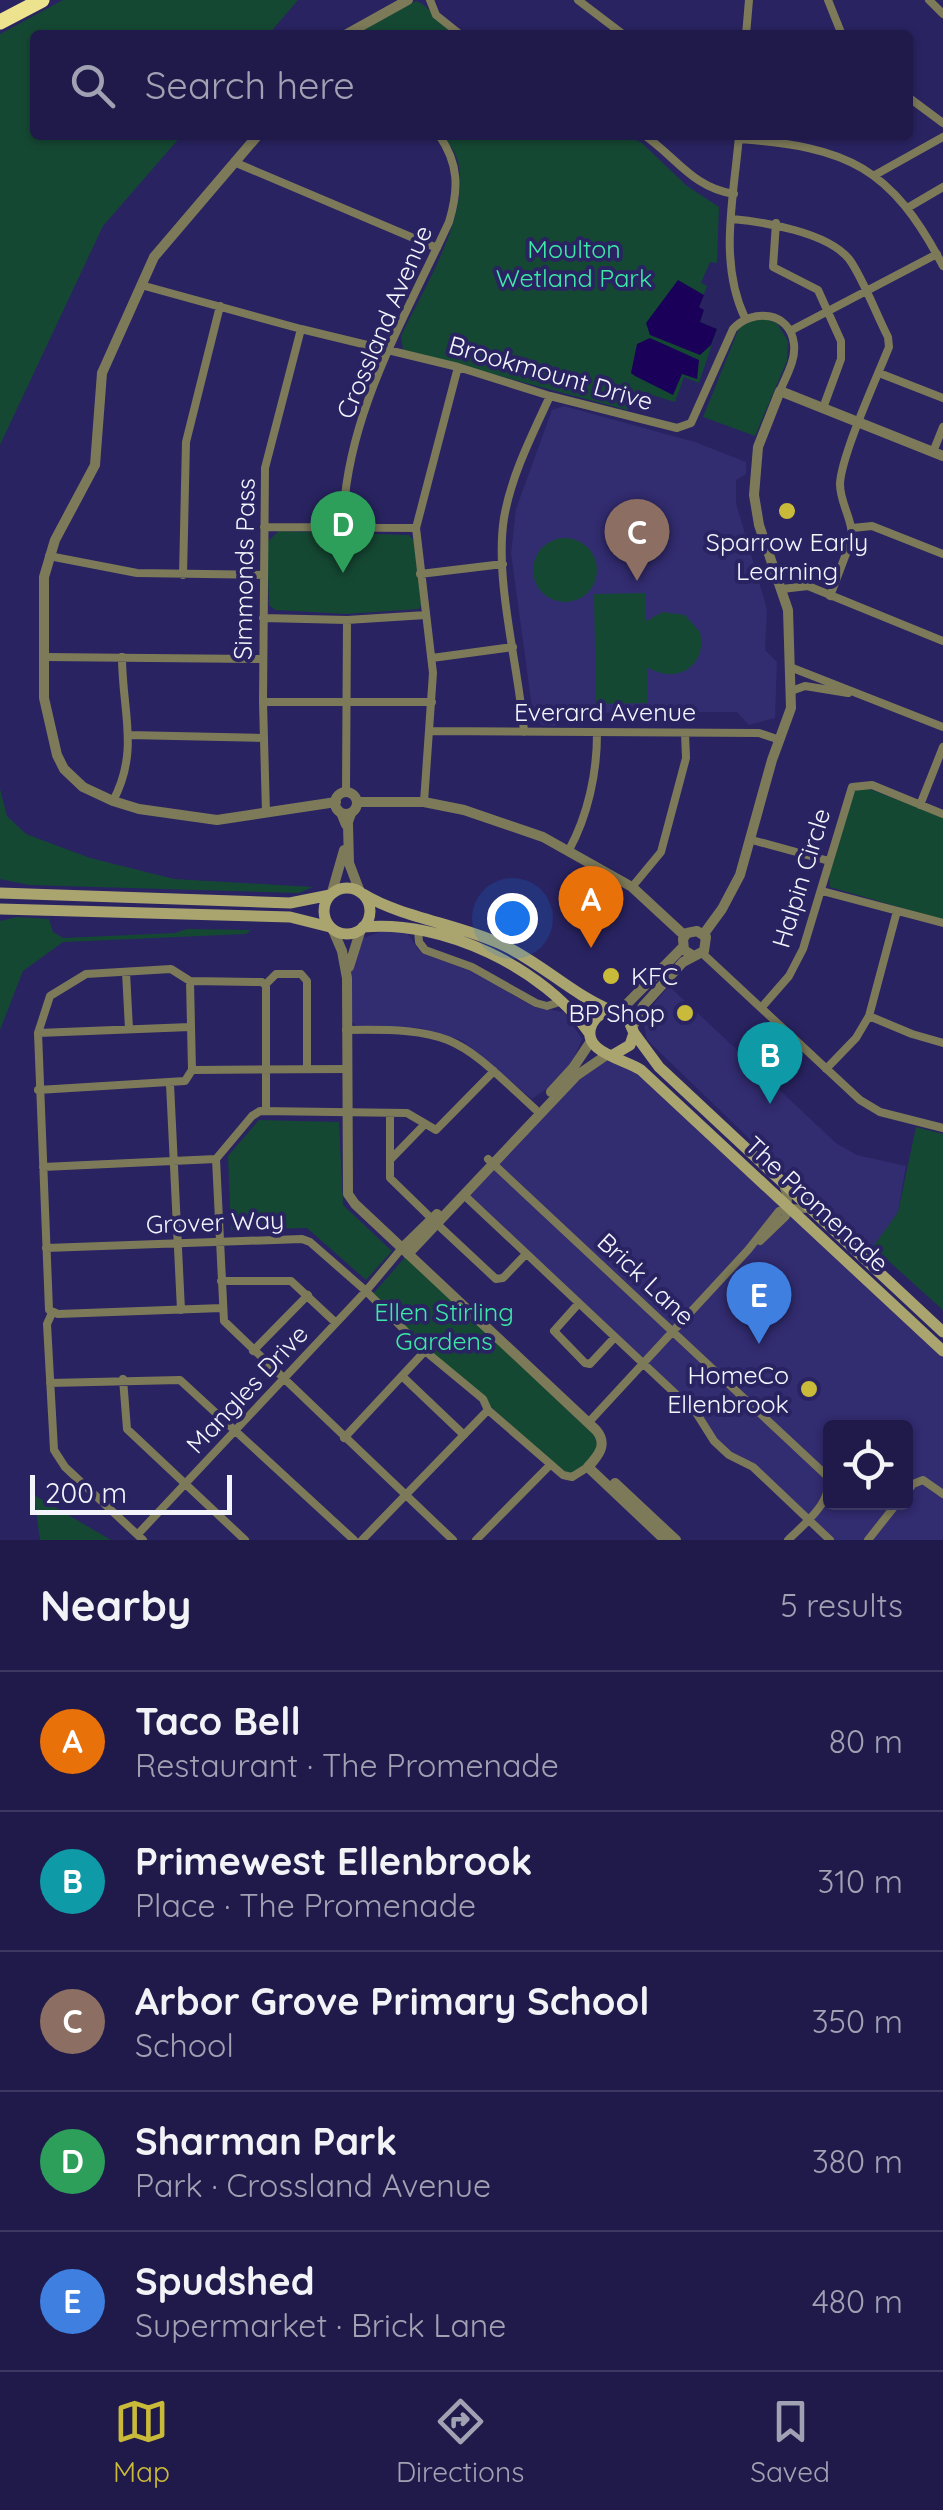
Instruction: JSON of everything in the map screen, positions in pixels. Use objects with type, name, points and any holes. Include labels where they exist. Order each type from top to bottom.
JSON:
[{"type":"highway","points":[[0,19],[38,0]]},
{"type":"main road","points":[[0,893],[290,904],[345,888],[387,907],[448,923],[499,943],[535,962],[592,1002],[615,1011],[633,1030],[625,1050],[610,1054],[598,1050],[563,1000],[494,957],[393,925],[345,934],[285,916],[0,909]]},
{"type":"main road","points":[[362,893],[370,909],[362,928]]},
{"type":"main road","points":[[331,894],[323,913],[331,929]]},
{"type":"main road","points":[[590,1037],[593,1020],[615,1011]]},
{"type":"main road","name":"The Promenade","points":[[633,1030],[659,1066],[943,1332]]},
{"type":"main road","name":"The Promenade","points":[[610,1054],[641,1070],[943,1352]]},
{"type":"street","points":[[354,30],[408,0]]},
{"type":"street","points":[[430,0],[436,15],[454,30]]},
{"type":"street","points":[[578,0],[617,30]]},
{"type":"street","points":[[746,30],[748,0]]},
{"type":"street","points":[[828,0],[837,30]]},
{"type":"street","points":[[934,2],[943,14]]},
{"type":"street","points":[[913,100],[943,123]]},
{"type":"street","points":[[875,175],[943,137]]},
{"type":"street","points":[[254,140],[154,257],[102,373],[95,465],[49,556],[44,577],[44,698],[57,756],[64,769],[82,787],[138,809],[217,820],[337,806],[346,813],[355,806],[424,802],[505,822],[569,850],[632,886],[690,948],[873,1109],[943,1128]]},
{"type":"street","name":"Crossland Avenue","points":[[343,528],[344,488],[370,394],[457,196],[457,176],[442,140]]},
{"type":"street","points":[[650,140],[698,183],[734,194]]},
{"type":"street","points":[[704,934],[736,886],[790,717],[788,610],[759,524],[754,496],[758,447],[794,357],[790,331],[767,316],[745,318],[730,275],[739,140]]},
{"type":"street","points":[[768,140],[834,153],[875,175],[909,207],[943,266]]},
{"type":"street","points":[[234,162],[437,248]]},
{"type":"street","points":[[909,207],[943,187]]},
{"type":"street","points":[[732,219],[776,222],[837,249],[850,260],[888,336],[889,348],[840,478],[842,502],[852,528],[849,551],[830,596]]},
{"type":"street","points":[[776,222],[773,267],[810,283],[829,310],[842,341],[841,360],[822,408]]},
{"type":"street","points":[[790,331],[936,254]]},
{"type":"street","name":"Brookmount Drive","points":[[141,285],[458,367],[668,428],[684,428],[695,416],[730,334],[745,318]]},
{"type":"street","points":[[183,574],[186,442],[220,306]]},
{"type":"street","name":"Simmonds Pass","points":[[266,813],[265,468],[301,329]]},
{"type":"street","points":[[424,802],[432,658],[416,528],[458,367]]},
{"type":"street","points":[[879,373],[943,398]]},
{"type":"street","points":[[780,391],[938,454],[943,427]]},
{"type":"street","points":[[524,732],[502,564],[502,532],[507,501],[550,396]]},
{"type":"street","points":[[264,527],[416,528]]},
{"type":"street","points":[[852,528],[877,528],[943,554]]},
{"type":"street","points":[[49,556],[136,573],[264,575]]},
{"type":"street","points":[[420,574],[502,564]]},
{"type":"street","points":[[782,589],[808,586],[941,640],[943,629]]},
{"type":"street","points":[[263,618],[347,620],[426,615]]},
{"type":"street","points":[[346,792],[347,620]]},
{"type":"street","points":[[432,658],[514,646]]},
{"type":"street","points":[[44,657],[263,659]]},
{"type":"street","points":[[113,800],[130,757],[122,657]]},
{"type":"street","points":[[790,667],[943,727]]},
{"type":"street","points":[[791,692],[814,686],[867,697]]},
{"type":"street","points":[[263,702],[432,702]]},
{"type":"street","name":"Everard Avenue","points":[[430,731],[759,733],[780,740]]},
{"type":"street","points":[[632,886],[661,852],[686,758],[686,733]]},
{"type":"street","points":[[128,734],[264,738]]},
{"type":"street","points":[[569,850],[580,830],[597,762],[596,734]]},
{"type":"street","points":[[920,804],[943,747]]},
{"type":"street","name":"Halpin Circle","points":[[761,1008],[796,964],[852,787],[868,784],[943,814]]},
{"type":"street","points":[[331,894],[344,859],[347,825],[355,806],[354,795],[346,792],[338,796],[337,806],[347,825],[348,859],[362,893]]},
{"type":"street","points":[[752,840],[829,861]]},
{"type":"street","points":[[822,891],[943,924]]},
{"type":"street","points":[[826,1069],[856,1038],[869,1016],[897,911]]},
{"type":"street","points":[[346,978],[362,928]]},
{"type":"street","points":[[331,929],[343,954],[346,978],[348,1194],[354,1204],[588,1422],[603,1442],[591,1464],[572,1478],[550,1465],[476,1540]]},
{"type":"street","points":[[418,930],[419,942],[425,950],[472,967],[536,1003],[547,1006],[563,1000]]},
{"type":"street","points":[[633,1030],[644,1006],[690,948],[694,931],[704,934]]},
{"type":"street","points":[[615,1011],[690,948],[707,944],[704,934]]},
{"type":"street","points":[[55,1314],[47,1304],[38,1090],[38,1033],[50,996],[86,974],[171,970],[190,981],[256,980],[265,985]]},
{"type":"street","points":[[126,972],[128,1029]]},
{"type":"street","points":[[266,1111],[265,985],[276,974],[300,974],[307,981],[307,1069]]},
{"type":"street","points":[[38,1090],[184,1081],[192,1070],[190,981]]},
{"type":"street","points":[[869,1016],[943,1043]]},
{"type":"street","points":[[38,1033],[190,1027]]},
{"type":"street","points":[[346,1030],[408,1029],[439,1034],[465,1046],[535,1108]]},
{"type":"street","name":"Mangles Drive","points":[[140,1537],[236,1429],[566,1081],[590,1037]]},
{"type":"street","name":"Mangles Drive","points":[[434,1222],[464,1196],[535,1108],[582,1069],[610,1054]]},
{"type":"street","points":[[192,1070],[346,1070]]},
{"type":"street","points":[[453,1540],[228,1326],[222,1308],[216,1159],[252,1116],[266,1111],[412,1115],[432,1129],[441,1127],[494,1071]]},
{"type":"street","points":[[170,1084],[181,1310]]},
{"type":"street","points":[[390,1113],[391,1180],[496,1278],[503,1278],[526,1254]]},
{"type":"street","points":[[390,1160],[424,1124]]},
{"type":"street","points":[[42,1167],[216,1159]]},
{"type":"street","name":"Brick Lane","points":[[490,1162],[828,1478],[829,1491],[808,1520]]},
{"type":"street","points":[[588,1422],[748,1250],[784,1219],[788,1208],[779,1179]]},
{"type":"street","points":[[464,1196],[643,1363],[703,1422],[714,1441],[752,1468],[830,1540]]},
{"type":"street","points":[[788,1208],[812,1209]]},
{"type":"street","name":"Grover Way","points":[[46,1248],[306,1240],[366,1291],[425,1351],[483,1399],[488,1410],[550,1465]]},
{"type":"street","points":[[222,1280],[286,1280],[336,1323]]},
{"type":"street","points":[[253,1351],[308,1295]]},
{"type":"street","points":[[578,1303],[554,1331],[586,1363],[590,1364],[616,1338]]},
{"type":"street","points":[[55,1314],[222,1308]]},
{"type":"street","points":[[55,1314],[48,1324],[52,1440],[59,1460],[140,1537]]},
{"type":"street","points":[[344,1438],[425,1351]]},
{"type":"street","points":[[402,1376],[464,1434]]},
{"type":"street","points":[[123,1380],[127,1430],[244,1540]]},
{"type":"street","points":[[50,1382],[180,1380],[354,1540]]},
{"type":"street","points":[[362,1540],[488,1410]]},
{"type":"street","points":[[591,1464],[666,1540]]},
{"type":"street","points":[[591,1464],[676,1540]]},
{"type":"street","points":[[913,1484],[923,1480],[943,1494]]},
{"type":"street","points":[[868,1540],[892,1510]]},
{"type":"street","points":[[788,1540],[808,1520]]},
{"type":"shaded area","points":[[678,280],[704,295],[699,307],[704,310],[700,322],[717,329],[711,345],[700,355],[650,335],[646,323]]},
{"type":"shaded area","points":[[650,338],[699,360],[697,379],[682,374],[673,395],[631,373],[637,344]]},
{"type":"shaded area","points":[[564,406],[695,442],[746,462],[746,474],[736,480],[736,503],[767,609],[765,650],[777,662],[775,718],[749,725],[737,712],[568,713],[555,726],[542,725],[533,715],[511,553],[516,509],[552,410]]},
{"type":"shaded area","points":[[382,931],[408,934],[421,953],[471,971],[534,1007],[564,1012],[582,1039],[573,1061],[552,1085],[532,1099],[461,1040],[420,1028],[356,1026],[350,1019],[349,975],[361,939]]},
{"type":"shaded area","points":[[669,986],[836,1143],[857,1155],[906,1166],[898,1212],[867,1252],[647,1040],[645,1014]]},
{"type":"shaded area","points":[[608,1054],[632,1064],[943,1351],[943,1540],[830,1540],[753,1467],[729,1455],[703,1421],[464,1195],[575,1076]]},
{"type":"green space","points":[[63,0],[298,0],[272,30],[30,30],[30,140],[178,140],[103,226],[0,445],[0,34]]},
{"type":"green space","points":[[416,1],[449,30],[363,30]]},
{"type":"green space","name":"Moulton Wetland Park","points":[[447,140],[635,140],[687,186],[719,207],[717,263],[710,262],[701,283],[707,286],[699,307],[704,310],[700,322],[717,329],[699,383],[684,377],[675,402],[642,392],[635,394],[627,410],[403,350],[401,336],[443,251],[458,205],[460,183],[454,152]]},
{"type":"green space","points":[[759,317],[777,323],[788,341],[787,361],[755,436],[703,417],[739,328]]},
{"type":"green space","points":[[279,531],[409,535],[414,541],[422,604],[419,609],[346,614],[275,610],[269,605],[267,542]]},
{"type":"green space","points":[[565,538],[588,547],[597,570],[588,593],[565,602],[542,593],[533,570],[542,547]]},
{"type":"green space","points":[[646,593],[646,621],[663,612],[685,615],[700,632],[699,655],[679,673],[647,667],[648,703],[596,704],[594,594]]},
{"type":"green space","points":[[864,787],[943,817],[943,920],[830,887],[829,876],[854,791]]},
{"type":"green space","points":[[0,789],[7,816],[26,834],[90,858],[174,879],[313,887],[299,893],[29,885],[0,879]]},
{"type":"green space","points":[[17,917],[49,919],[53,932],[63,938],[175,933],[187,929],[251,930],[246,934],[63,942],[23,971],[0,1030],[0,921]]},
{"type":"green space","points":[[259,1120],[339,1122],[343,1205],[392,1251],[366,1280],[307,1228],[231,1230],[228,1156]]},
{"type":"green space","points":[[916,1127],[943,1134],[943,1310],[873,1247],[898,1212]]},
{"type":"green space","name":"Ellen Stirling Gardens","points":[[408,1254],[601,1436],[596,1457],[568,1477],[370,1297]]},
{"type":"green space","points":[[34,1495],[111,1540],[40,1540]]},
{"type":"place","name":"Sparrow Early Learning","points":[[787,511]]},
{"type":"place","name":"Sharman Park","points":[[343,573]]},
{"type":"place","name":"Arbor Grove Primary School","points":[[637,581]]},
{"type":"place","name":"Taco Bell","points":[[591,948]]},
{"type":"place","name":"KFC","points":[[611,976]]},
{"type":"place","name":"BP Shop","points":[[685,1013]]},
{"type":"place","name":"Primewest Ellenbrook","points":[[770,1104]]},
{"type":"place","name":"Spudshed","points":[[759,1344]]},
{"type":"place","name":"HomeCo Ellenbrook","points":[[809,1389]]}]
